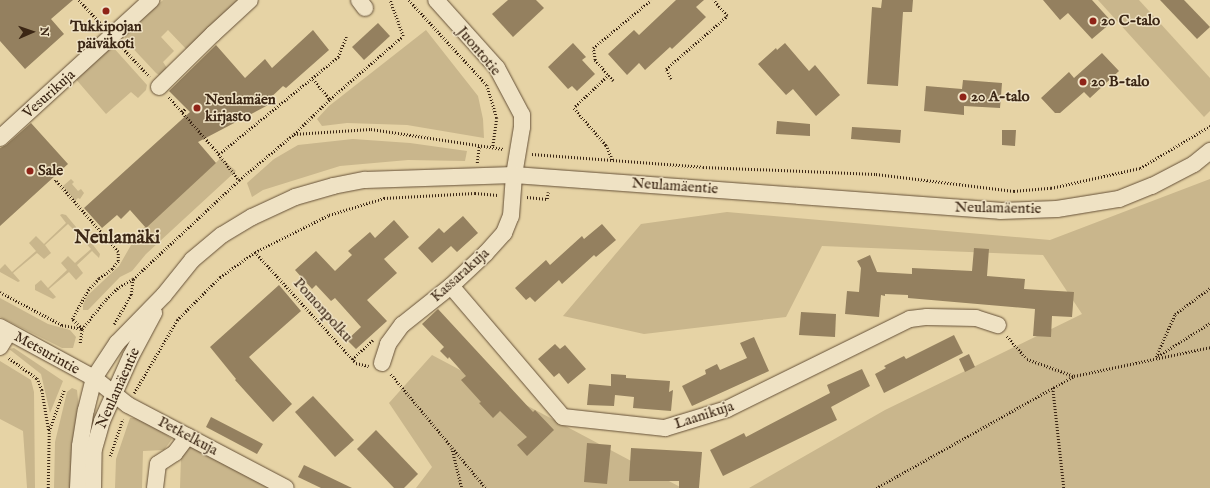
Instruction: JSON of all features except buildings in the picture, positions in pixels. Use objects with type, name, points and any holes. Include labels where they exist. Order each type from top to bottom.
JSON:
[{"type":"street","name":"Vesurikuja","points":[[0,138],[151,0]]},
{"type":"street","points":[[159,87],[250,0]]},
{"type":"street","name":"Juontotie","points":[[436,0],[497,68],[522,115],[521,139],[514,175]]},
{"type":"street","name":"Neulamäentie","points":[[78,488],[80,446],[86,410],[94,378],[118,343],[164,295],[192,260],[222,235],[252,216],[295,197],[332,186],[365,180],[514,175],[1000,211],[1057,209],[1119,198],[1152,186],[1194,164],[1210,151]]},
{"type":"street","name":"Kassarakuja","points":[[382,363],[388,344],[402,325],[451,286],[486,253],[504,233],[511,216],[514,175]]},
{"type":"street","name":"Laanikuja","points":[[451,286],[563,417],[665,428],[727,409],[910,319],[927,317],[976,318],[998,325]]},
{"type":"street","name":"Neulamäentie","points":[[93,488],[94,449],[102,421],[113,394],[164,295]]},
{"type":"street","points":[[3,352],[4,329]]},
{"type":"street","name":"Metsurintie","points":[[4,329],[94,378]]},
{"type":"street","name":"Petkelkuja","points":[[94,378],[128,405],[286,488]]},
{"type":"street","points":[[155,488],[158,464],[175,453],[188,436]]},
{"type":"path","points":[[80,0],[182,112],[240,180]]},
{"type":"path","points":[[294,134],[330,99],[403,36],[390,0]]},
{"type":"path","points":[[409,0],[487,85],[497,118],[493,147]]},
{"type":"path","points":[[614,81],[596,60],[593,48],[651,0]]},
{"type":"path","points":[[671,79],[666,69],[727,16],[713,0]]},
{"type":"path","points":[[219,154],[278,104],[313,79],[338,57],[346,37]]},
{"type":"path","points":[[609,75],[574,108],[606,146],[613,160]]},
{"type":"path","points":[[313,79],[330,99]]},
{"type":"path","points":[[182,112],[186,108]]},
{"type":"path","points":[[108,458],[128,405],[177,320],[220,277],[255,252],[329,215],[384,198],[475,193],[547,199],[552,156]]},
{"type":"path","points":[[0,292],[62,325],[82,329],[72,319],[88,290],[99,278],[112,269],[118,261],[118,252],[56,181],[54,182]]},
{"type":"path","name":"Pomonpolku","points":[[255,252],[356,363],[368,366],[382,363]]},
{"type":"path","points":[[1156,357],[1175,314],[1210,288]]},
{"type":"path","points":[[1156,357],[1210,323]]},
{"type":"path","points":[[998,325],[1027,359],[1074,376]]},
{"type":"path","points":[[876,488],[1074,376],[1156,357],[1210,347]]},
{"type":"path","points":[[3,352],[37,378],[42,390],[49,431],[48,488]]},
{"type":"path","points":[[382,363],[486,488]]},
{"type":"path","points":[[1053,388],[1064,488]]},
{"type":"path","points":[[49,431],[64,390]]},
{"type":"path","points":[[452,447],[462,488]]},
{"type":"shaded area","points":[[163,0],[245,0],[188,51],[168,30],[161,37],[174,51],[163,62],[167,68],[159,75],[126,41],[125,37],[127,32]]},
{"type":"shaded area","points":[[1098,0],[1139,0],[1210,78],[1210,111],[1204,117]]},
{"type":"shaded area","points":[[426,30],[478,96],[483,119],[484,138],[407,125],[347,123],[322,126],[317,119],[329,106]]},
{"type":"shaded area","points":[[112,46],[147,85],[146,90],[138,98],[131,92],[106,114],[74,77]]},
{"type":"shaded area","points":[[353,139],[410,143],[467,151],[465,161],[408,160],[340,166],[263,190],[252,197],[247,183],[274,159],[298,145]]},
{"type":"shaded area","points":[[221,158],[236,171],[146,254],[132,271],[120,277],[88,310],[83,310],[83,305],[87,296],[119,266],[138,233]]},
{"type":"shaded area","points":[[71,179],[74,182],[72,184],[78,191],[81,189],[84,193],[80,199],[78,198],[75,201],[63,186]]},
{"type":"shaded area","points":[[1210,179],[1210,488],[749,488],[885,410],[1082,314],[1043,255],[822,246],[786,317],[644,334],[563,316],[641,224],[727,212],[1050,240]]},
{"type":"shaded area","points":[[60,215],[66,215],[76,227],[75,231],[68,224],[45,245],[51,253],[44,259],[37,253],[13,273],[20,281],[18,282],[0,272],[0,269],[5,264],[12,272],[36,251],[29,243],[36,236],[44,244],[66,223]]},
{"type":"shaded area","points":[[84,241],[90,241],[100,254],[99,258],[92,251],[77,265],[83,273],[76,280],[69,272],[49,289],[56,297],[53,299],[35,290],[35,285],[41,280],[48,288],[67,270],[61,263],[68,256],[75,263],[91,249]]},
{"type":"shaded area","points":[[0,298],[48,324],[70,330],[76,337],[73,348],[62,348],[0,317]]},
{"type":"shaded area","points":[[14,348],[63,381],[50,413],[41,374],[9,349]]},
{"type":"shaded area","points":[[432,355],[682,488],[416,488],[432,467],[389,403]]},
{"type":"shaded area","points":[[0,361],[31,380],[34,392],[35,488],[27,488],[23,431],[0,419]]},
{"type":"shaded area","points":[[72,388],[77,390],[79,409],[70,488],[54,488],[55,442],[67,392]]},
{"type":"shaded area","points":[[130,418],[143,418],[172,439],[164,450],[143,451],[142,488],[115,488],[116,459]]},
{"type":"shaded area","points":[[189,446],[192,446],[272,488],[180,488],[181,456]]},
{"type":"place","name":"Tukkipojan päiväkoti","points":[[106,11]]},
{"type":"place","name":"20 C-talo","points":[[1093,21]]},
{"type":"place","name":"20 B-talo","points":[[1083,82]]},
{"type":"place","name":"20 A-talo","points":[[963,97]]},
{"type":"place","name":"Neulamäen kirjasto","points":[[197,108]]},
{"type":"place","name":"Sale","points":[[30,171]]},
{"type":"district","name":"Neulamäki","points":[[117,239]]}]
